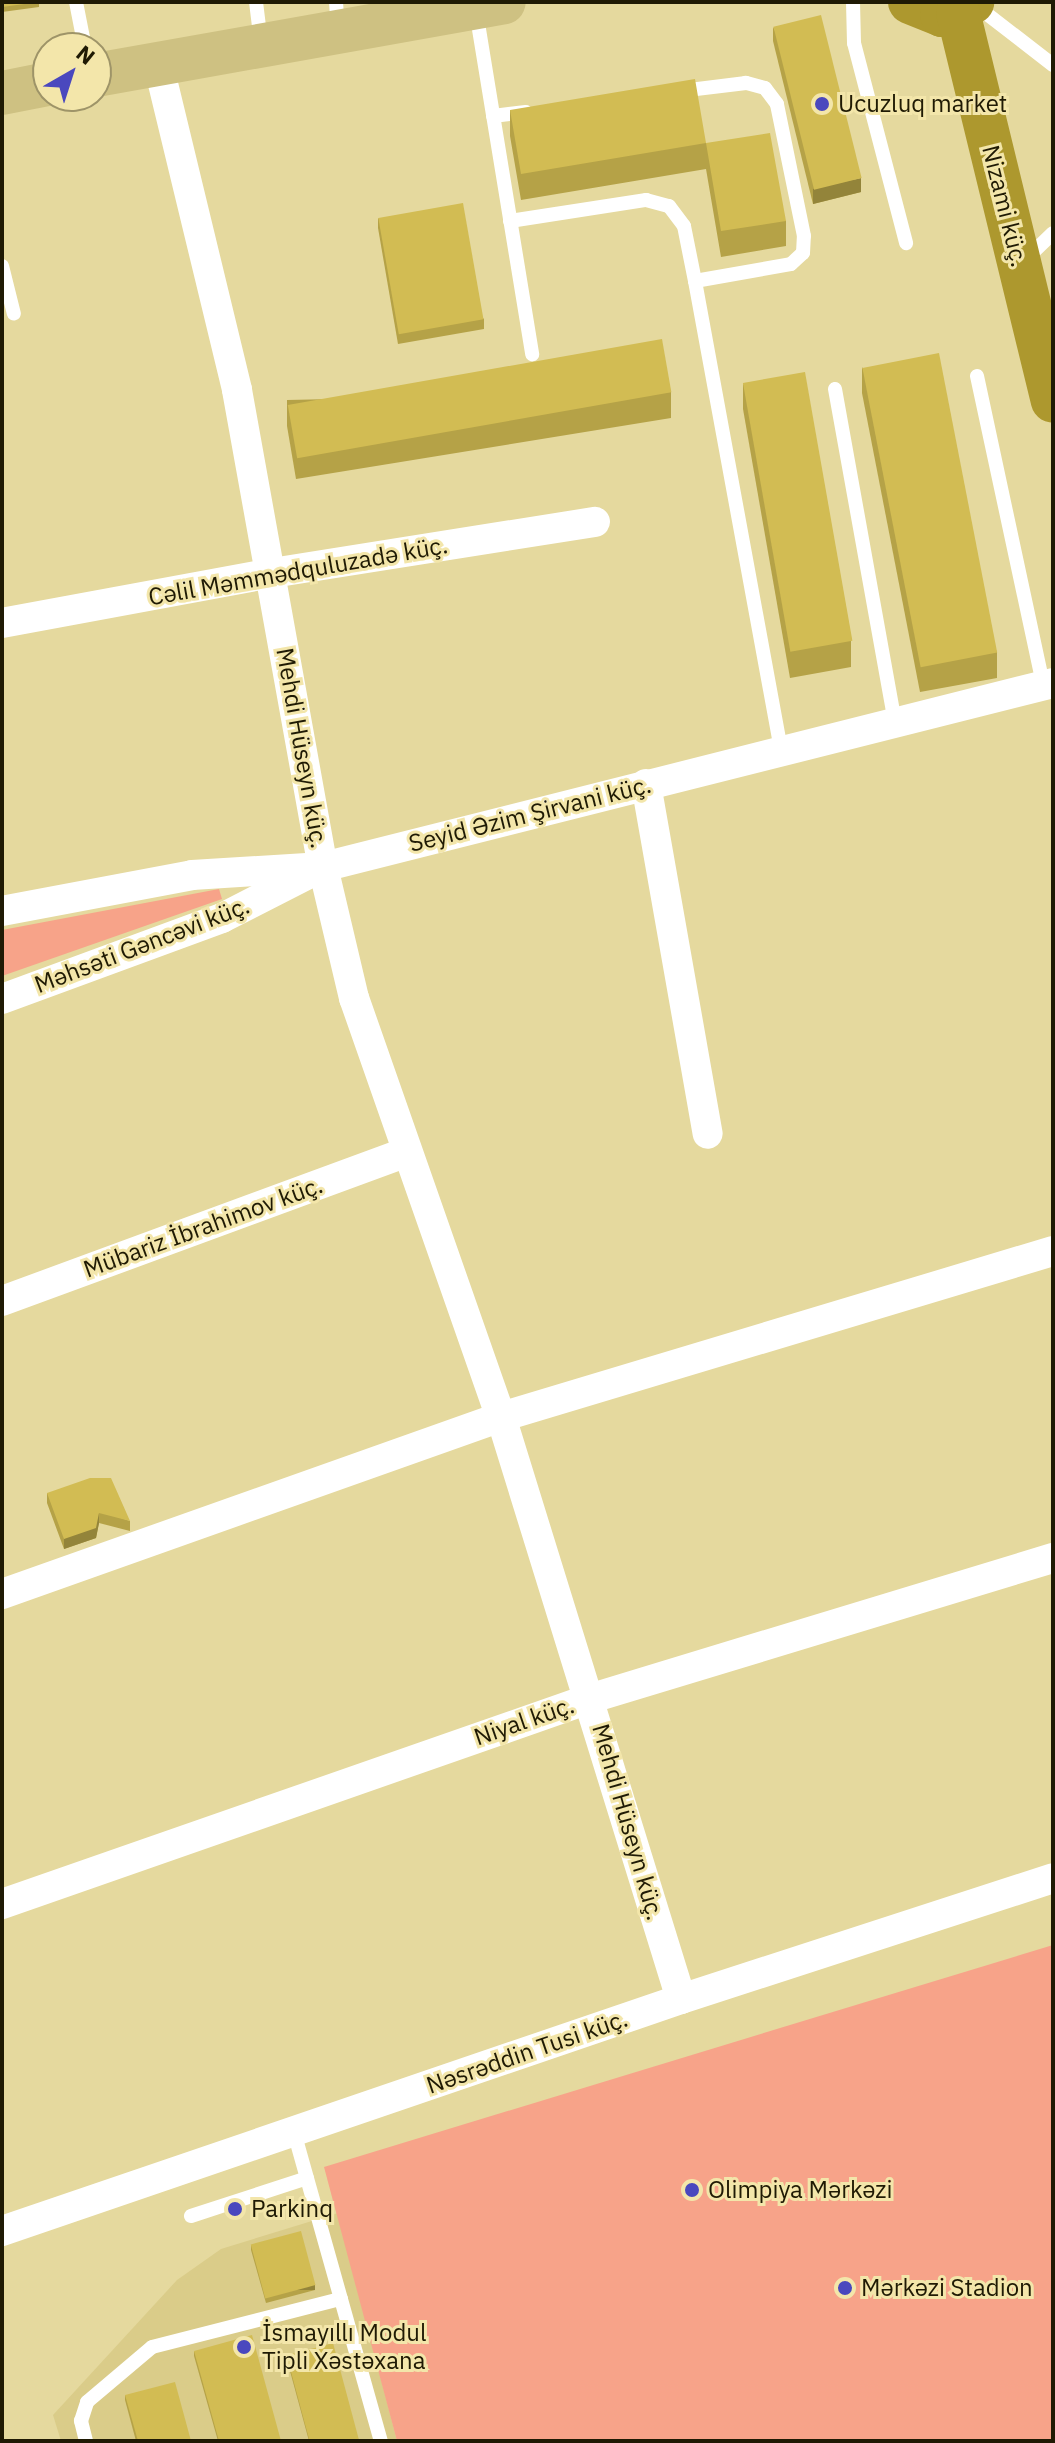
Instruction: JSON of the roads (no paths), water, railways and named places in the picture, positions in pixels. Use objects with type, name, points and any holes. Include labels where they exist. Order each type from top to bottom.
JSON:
[{"type":"highway","name":"Nizami küç.","points":[[940,5],[1020,265],[1053,401]]},
{"type":"main road","points":[[112,72],[158,63],[259,23],[490,4]]},
{"type":"main road","points":[[2,93],[32,87]]},
{"type":"street","name":"Mehdi Hüseyn küç.","points":[[158,63],[237,390],[323,867],[354,998],[405,1153],[501,1417],[592,1698],[681,1999]]},
{"type":"street","name":"Cəlil Məmmədquluzadə küç.","points":[[2,623],[272,573],[595,522]]},
{"type":"street","name":"Seyid Əzim Şirvani küç.","points":[[2,911],[192,875],[323,867],[1048,684]]},
{"type":"street","points":[[646,784],[708,1134]]},
{"type":"street","name":"Məhsəti Gəncəvi küç.","points":[[2,999],[222,918],[323,867]]},
{"type":"street","name":"Mübariz İbrahimov küç.","points":[[2,1301],[405,1153]]},
{"type":"street","points":[[2,1594],[501,1417],[1053,1251]]},
{"type":"street","name":"Niyal küç.","points":[[2,1904],[592,1698],[1053,1558]]},
{"type":"street","name":"Nəsrəddin Tusi küç.","points":[[2,2231],[681,1999],[1053,1878]]},
{"type":"lane","points":[[76,2],[82,32]]},
{"type":"lane","points":[[853,2],[854,43],[906,243]]},
{"type":"lane","points":[[490,4],[493,116],[532,354]]},
{"type":"lane","points":[[940,5],[1053,65]]},
{"type":"lane","points":[[667,93],[746,83],[765,88],[777,104],[804,236],[803,253],[791,264],[695,281]]},
{"type":"lane","points":[[493,116],[540,110]]},
{"type":"lane","points":[[510,221],[646,200],[669,206],[684,226],[781,750]]},
{"type":"lane","points":[[1020,265],[1053,233]]},
{"type":"lane","points":[[2,266],[14,314]]},
{"type":"lane","points":[[977,376],[1048,684]]},
{"type":"lane","points":[[835,389],[895,722]]},
{"type":"lane","points":[[294,2132],[381,2441]]},
{"type":"lane","points":[[191,2216],[307,2178]]},
{"type":"lane","points":[[86,2441],[81,2421],[87,2402],[152,2347],[341,2299]]},
{"type":"place","name":"Ucuzluq market","points":[[822,104]]},
{"type":"place","name":"Olimpiya Mərkəzi","points":[[692,2190]]},
{"type":"place","name":"Parkinq","points":[[235,2209]]},
{"type":"place","name":"Mərkəzi Stadion","points":[[845,2288]]},
{"type":"place","name":"İsmayıllı Modul Tipli Xəstəxana","points":[[244,2347]]}]
